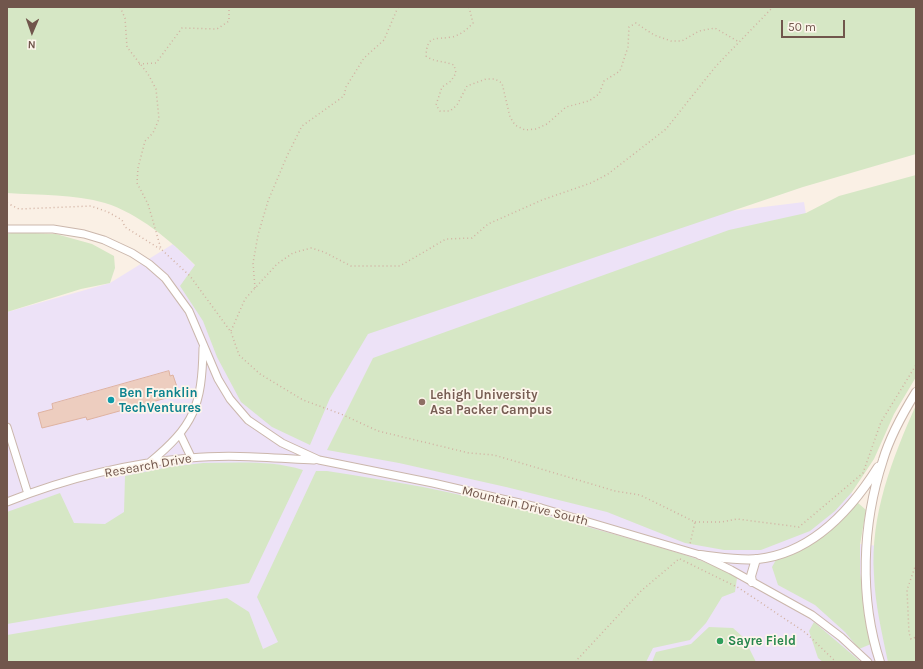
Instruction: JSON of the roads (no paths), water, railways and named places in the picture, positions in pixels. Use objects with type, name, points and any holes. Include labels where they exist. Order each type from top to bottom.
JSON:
[{"type":"street","name":"Mountain Drive South","points":[[7,229],[53,229],[84,234],[104,240],[132,253],[150,264],[165,278],[189,311],[218,379],[230,399],[248,420],[282,443],[318,460],[433,483],[541,508],[700,555],[797,606],[827,626],[852,646],[868,662]]},
{"type":"street","name":"Mountain Drive South","points":[[149,463],[180,434],[189,422],[200,392],[203,344]]},
{"type":"street","points":[[880,662],[868,601],[866,539],[883,459],[892,436],[916,392]]},
{"type":"street","points":[[7,427],[28,494]]},
{"type":"street","points":[[180,434],[191,457]]},
{"type":"street","name":"Research Drive","points":[[7,502],[81,478],[149,463],[191,457],[248,457],[318,460]]},
{"type":"street","points":[[700,555],[756,559],[768,558],[794,549],[832,524],[864,489],[883,459]]},
{"type":"street","points":[[752,582],[751,576],[756,559]]},
{"type":"place","name":"Ben Franklin TechVentures","points":[[111,400]]},
{"type":"place","name":"Lehigh University Asa Packer Campus","points":[[422,402]]},
{"type":"place","name":"Sayre Field","points":[[720,641]]}]
